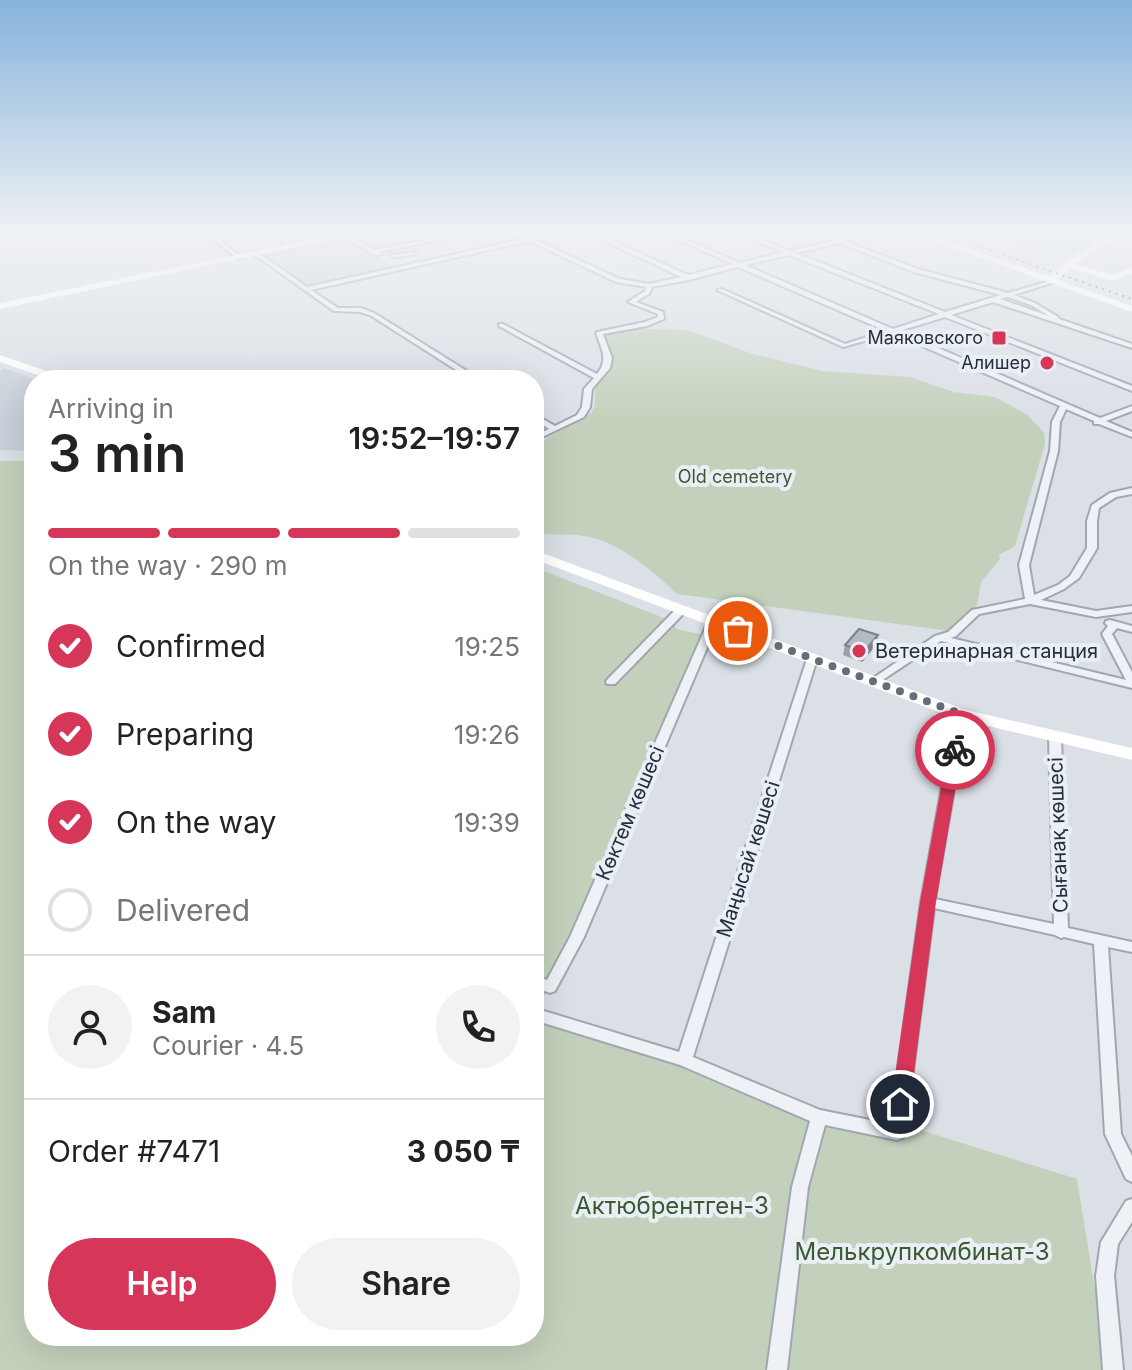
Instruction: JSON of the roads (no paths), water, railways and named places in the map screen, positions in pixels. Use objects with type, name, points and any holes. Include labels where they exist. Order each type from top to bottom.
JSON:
[{"type":"main road","points":[[0,306],[59,294]]},
{"type":"main road","points":[[1089,294],[1132,309]]},
{"type":"main road","points":[[0,358],[34,370]]},
{"type":"main road","points":[[544,558],[961,714],[1132,754]]},
{"type":"street","points":[[312,294],[336,310],[361,310],[372,314],[461,370]]},
{"type":"street","points":[[544,434],[580,417],[586,407],[588,389],[606,368],[608,358],[599,333],[624,326],[646,326],[662,318],[661,313],[631,302],[645,294]]},
{"type":"street","points":[[729,294],[845,346],[1017,294]]},
{"type":"street","points":[[807,294],[1132,435]]},
{"type":"street","points":[[895,294],[1132,389]]},
{"type":"street","points":[[980,294],[1132,346]]},
{"type":"street","points":[[998,294],[1046,310],[1056,318]]},
{"type":"street","points":[[501,325],[596,376]]},
{"type":"street","points":[[1030,601],[1024,565],[1054,451],[1056,422],[1063,407]]},
{"type":"street","points":[[1097,422],[1132,408]]},
{"type":"street","points":[[544,422],[554,429]]},
{"type":"street","points":[[874,681],[939,638],[952,634],[976,612],[1030,601],[1074,578],[1092,548],[1095,507],[1113,495],[1132,491]]},
{"type":"street","points":[[1030,601],[1096,614],[1132,609]]},
{"type":"street","points":[[611,682],[681,610]]},
{"type":"street","points":[[1096,614],[1113,626],[1132,629]]},
{"type":"street","name":"Көктем көшесі","points":[[544,985],[550,987],[577,937],[713,622]]},
{"type":"street","points":[[1113,626],[1107,634],[1132,683]]},
{"type":"street","points":[[939,638],[1132,683]]},
{"type":"street","name":"Маңысай көшесі","points":[[684,1060],[812,659]]},
{"type":"street","points":[[544,1017],[684,1060],[819,1117],[897,1133],[928,902],[961,714]]},
{"type":"street","name":"Сығанақ көшесі","points":[[1055,738],[1061,933]]},
{"type":"street","points":[[928,902],[1132,947]]},
{"type":"street","points":[[1101,942],[1113,1134],[1132,1174]]},
{"type":"street","points":[[777,1370],[800,1187],[819,1117]]},
{"type":"street","points":[[1113,1370],[1105,1276],[1110,1242],[1132,1207]]},
{"type":"railway","points":[[1117,294],[1132,299]]},
{"type":"place","name":"Маяковского","points":[[999,338]]},
{"type":"place","name":"Алишер","points":[[1047,363]]},
{"type":"place","name":"Ветеринарная станция","points":[[859,651]]},
{"type":"park label","name":"Old cemetery","points":[[735,477]]},
{"type":"park label","name":"Актюбрентген-3","points":[[672,1206]]},
{"type":"park label","name":"Мелькрупкомбинат-3","points":[[922,1252]]}]
